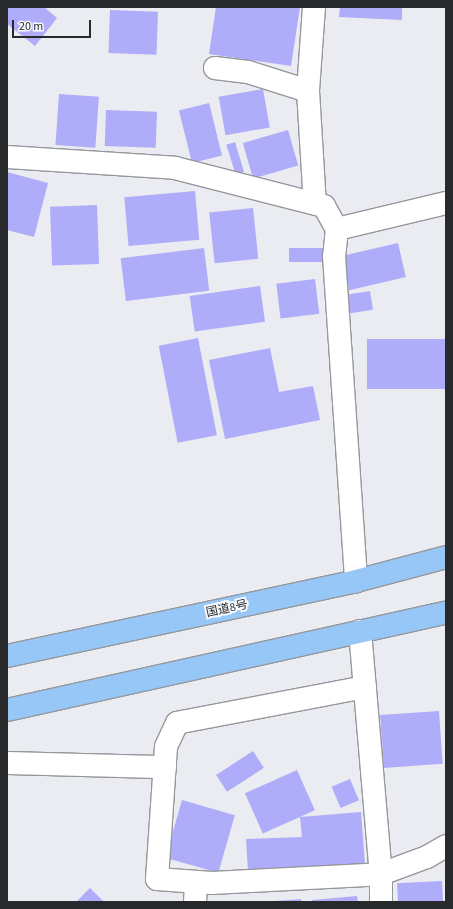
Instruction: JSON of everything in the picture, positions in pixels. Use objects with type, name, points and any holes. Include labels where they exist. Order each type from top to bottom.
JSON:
[{"type":"highway","name":"国道8号","points":[[7,656],[356,581],[446,557]]},
{"type":"highway","points":[[7,710],[446,613]]},
{"type":"street","points":[[314,7],[308,91],[315,204]]},
{"type":"street","points":[[215,68],[248,72],[308,91]]},
{"type":"street","points":[[7,157],[175,168],[324,206],[337,229],[334,256],[356,581]]},
{"type":"street","points":[[337,229],[446,203]]},
{"type":"street","points":[[360,632],[381,874],[381,902]]},
{"type":"street","points":[[365,687],[177,723],[166,747],[157,879],[195,892],[381,874],[427,857],[446,846]]},
{"type":"street","points":[[7,763],[165,767]]},
{"type":"building","points":[[7,7],[44,7],[57,18],[35,46],[7,24]]},
{"type":"building","points":[[216,7],[300,7],[291,66],[209,54]]},
{"type":"building","points":[[340,7],[402,7],[402,20],[339,17]]},
{"type":"building","points":[[110,10],[158,12],[156,55],[108,53]]},
{"type":"building","points":[[263,89],[270,127],[225,135],[219,97]]},
{"type":"building","points":[[59,94],[99,97],[95,148],[55,145]]},
{"type":"building","points":[[209,103],[222,155],[192,163],[179,110]]},
{"type":"building","points":[[106,110],[157,112],[156,148],[105,146]]},
{"type":"building","points":[[288,130],[298,166],[253,179],[243,143]]},
{"type":"building","points":[[235,142],[244,172],[235,174],[226,145]]},
{"type":"building","points":[[7,172],[48,183],[34,237],[7,230]]},
{"type":"building","points":[[195,191],[199,240],[129,246],[124,197]]},
{"type":"building","points":[[97,205],[99,264],[52,266],[50,207]]},
{"type":"building","points":[[253,208],[258,259],[215,263],[209,213]]},
{"type":"building","points":[[398,243],[406,277],[349,290],[341,256]]},
{"type":"building","points":[[204,248],[209,291],[126,301],[121,258]]},
{"type":"building","points":[[289,248],[324,248],[324,262],[289,262]]},
{"type":"building","points":[[315,279],[319,314],[281,318],[276,284]]},
{"type":"building","points":[[260,286],[265,322],[195,332],[190,296]]},
{"type":"building","points":[[370,291],[373,310],[347,314],[344,295]]},
{"type":"building","points":[[198,338],[217,435],[178,443],[159,346]]},
{"type":"building","points":[[367,339],[446,339],[446,389],[367,389]]},
{"type":"building","points":[[270,348],[279,392],[313,386],[320,420],[225,439],[209,360]]},
{"type":"building","points":[[439,711],[443,764],[384,768],[380,715]]},
{"type":"building","points":[[253,751],[264,768],[227,792],[216,775]]},
{"type":"building","points":[[297,770],[315,810],[263,833],[245,793]]},
{"type":"building","points":[[350,779],[359,800],[341,808],[332,787]]},
{"type":"building","points":[[182,800],[235,815],[218,873],[165,858]]},
{"type":"building","points":[[361,812],[365,865],[248,872],[246,839],[302,837],[300,817]]},
{"type":"building","points":[[442,881],[443,902],[398,902],[397,883]]},
{"type":"building","points":[[90,888],[104,902],[76,902]]},
{"type":"building","points":[[357,896],[358,902],[312,902],[312,900]]},
{"type":"building","points":[[301,899],[301,902],[276,902],[276,901]]}]
